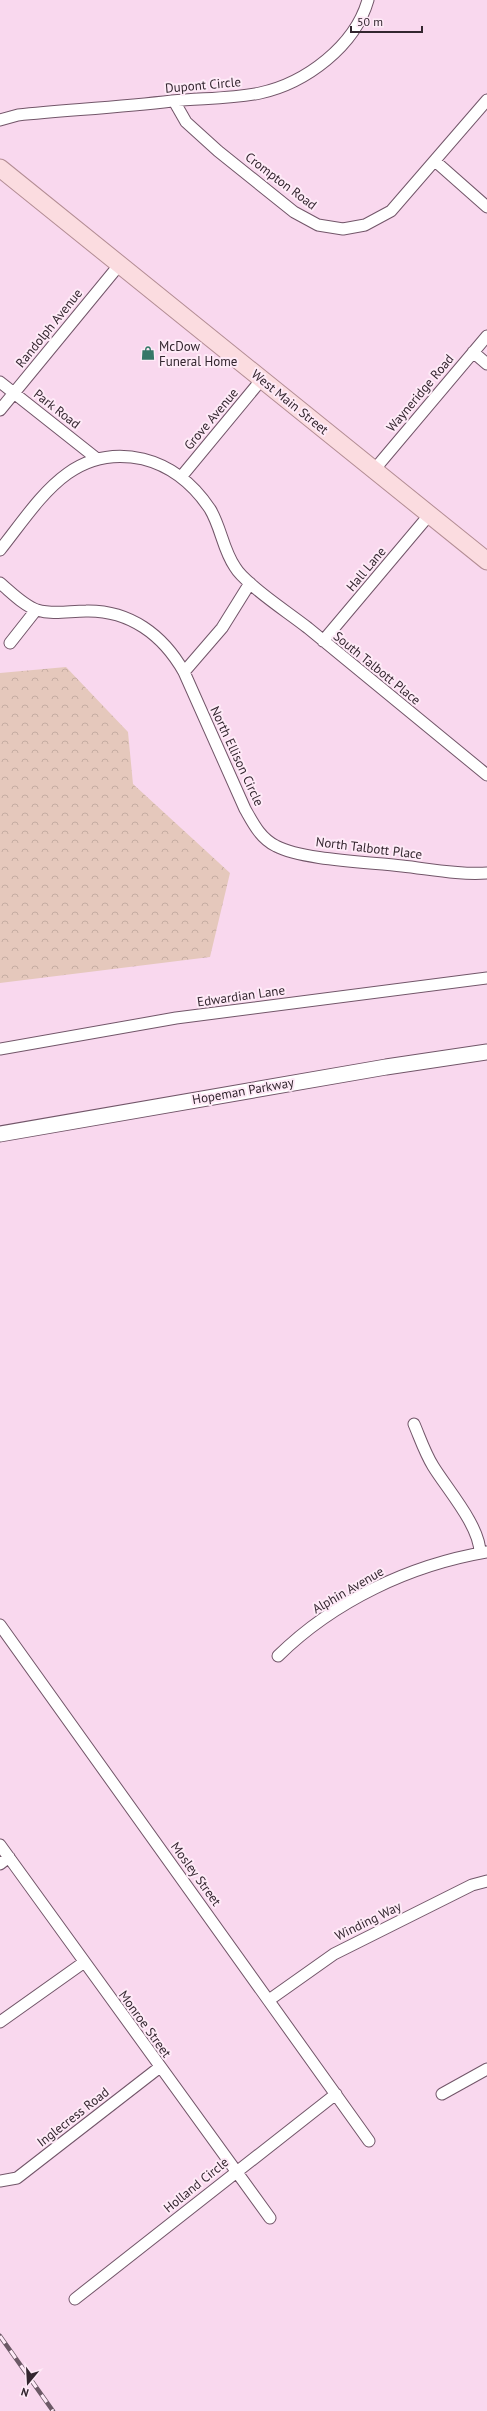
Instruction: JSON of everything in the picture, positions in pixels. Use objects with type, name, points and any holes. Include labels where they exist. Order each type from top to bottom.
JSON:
[{"type":"main road","name":"West Main Street","points":[[0,168],[487,561]]},
{"type":"main road","name":"Hopeman Parkway","points":[[0,1134],[380,1068],[487,1052]]},
{"type":"street","name":"Dupont Circle","points":[[0,120],[18,115],[259,93],[302,76],[324,62],[343,43],[363,14],[368,0]]},
{"type":"street","name":"Crompton Road","points":[[174,101],[186,122],[218,151],[294,212],[311,222],[326,227],[351,228],[379,219],[396,206],[487,100]]},
{"type":"street","points":[[435,161],[487,207]]},
{"type":"street","name":"Randolph Avenue","points":[[0,410],[120,264]]},
{"type":"street","name":"Wayneridge Road","points":[[374,470],[487,336]]},
{"type":"street","points":[[473,352],[487,364]]},
{"type":"street","name":"Grove Avenue","points":[[180,476],[262,379]]},
{"type":"street","name":"Park Road","points":[[0,382],[96,458]]},
{"type":"street","name":"South Talbott Place","points":[[0,550],[55,483],[74,468],[96,458],[112,456],[136,458],[158,464],[180,476],[209,508],[223,535],[234,566],[250,583],[487,774]]},
{"type":"street","name":"Hall Lane","points":[[323,642],[430,514]]},
{"type":"street","points":[[0,583],[27,605],[36,610],[10,643]]},
{"type":"street","points":[[184,672],[222,628],[250,583]]},
{"type":"street","name":"North Ellison Circle","points":[[36,610],[55,613],[101,611],[130,619],[149,629],[161,639],[174,654],[184,672],[245,809],[258,830],[275,845]]},
{"type":"street","name":"North Talbott Place","points":[[275,845],[285,850],[310,855],[462,872],[487,873]]},
{"type":"street","name":"Edwardian Lane","points":[[0,1049],[176,1018],[487,978]]},
{"type":"street","points":[[414,1424],[433,1466],[471,1526],[484,1552]]},
{"type":"street","name":"Alphin Avenue","points":[[278,1656],[312,1627],[370,1590],[414,1572],[484,1552]]},
{"type":"street","name":"Mosley Street","points":[[0,1625],[369,2141]]},
{"type":"street","name":"Monroe Street","points":[[0,1845],[5,1861],[83,1963],[270,2218]]},
{"type":"street","name":"Winding Way","points":[[269,2000],[334,1954],[472,1886],[487,1881]]},
{"type":"street","points":[[0,2022],[83,1963]]},
{"type":"street","name":"Inglecress Road","points":[[0,2181],[17,2178],[160,2067]]},
{"type":"street","points":[[442,2094],[487,2068]]},
{"type":"street","name":"Holland Circle","points":[[76,2299],[235,2171],[336,2094]]},
{"type":"green space","points":[[66,667],[128,732],[133,784],[230,873],[210,957],[0,983],[0,673]]},
{"type":"railway","points":[[0,2336],[53,2411]]},
{"type":"place","name":"McDow Funeral Home","points":[[148,353]]}]
